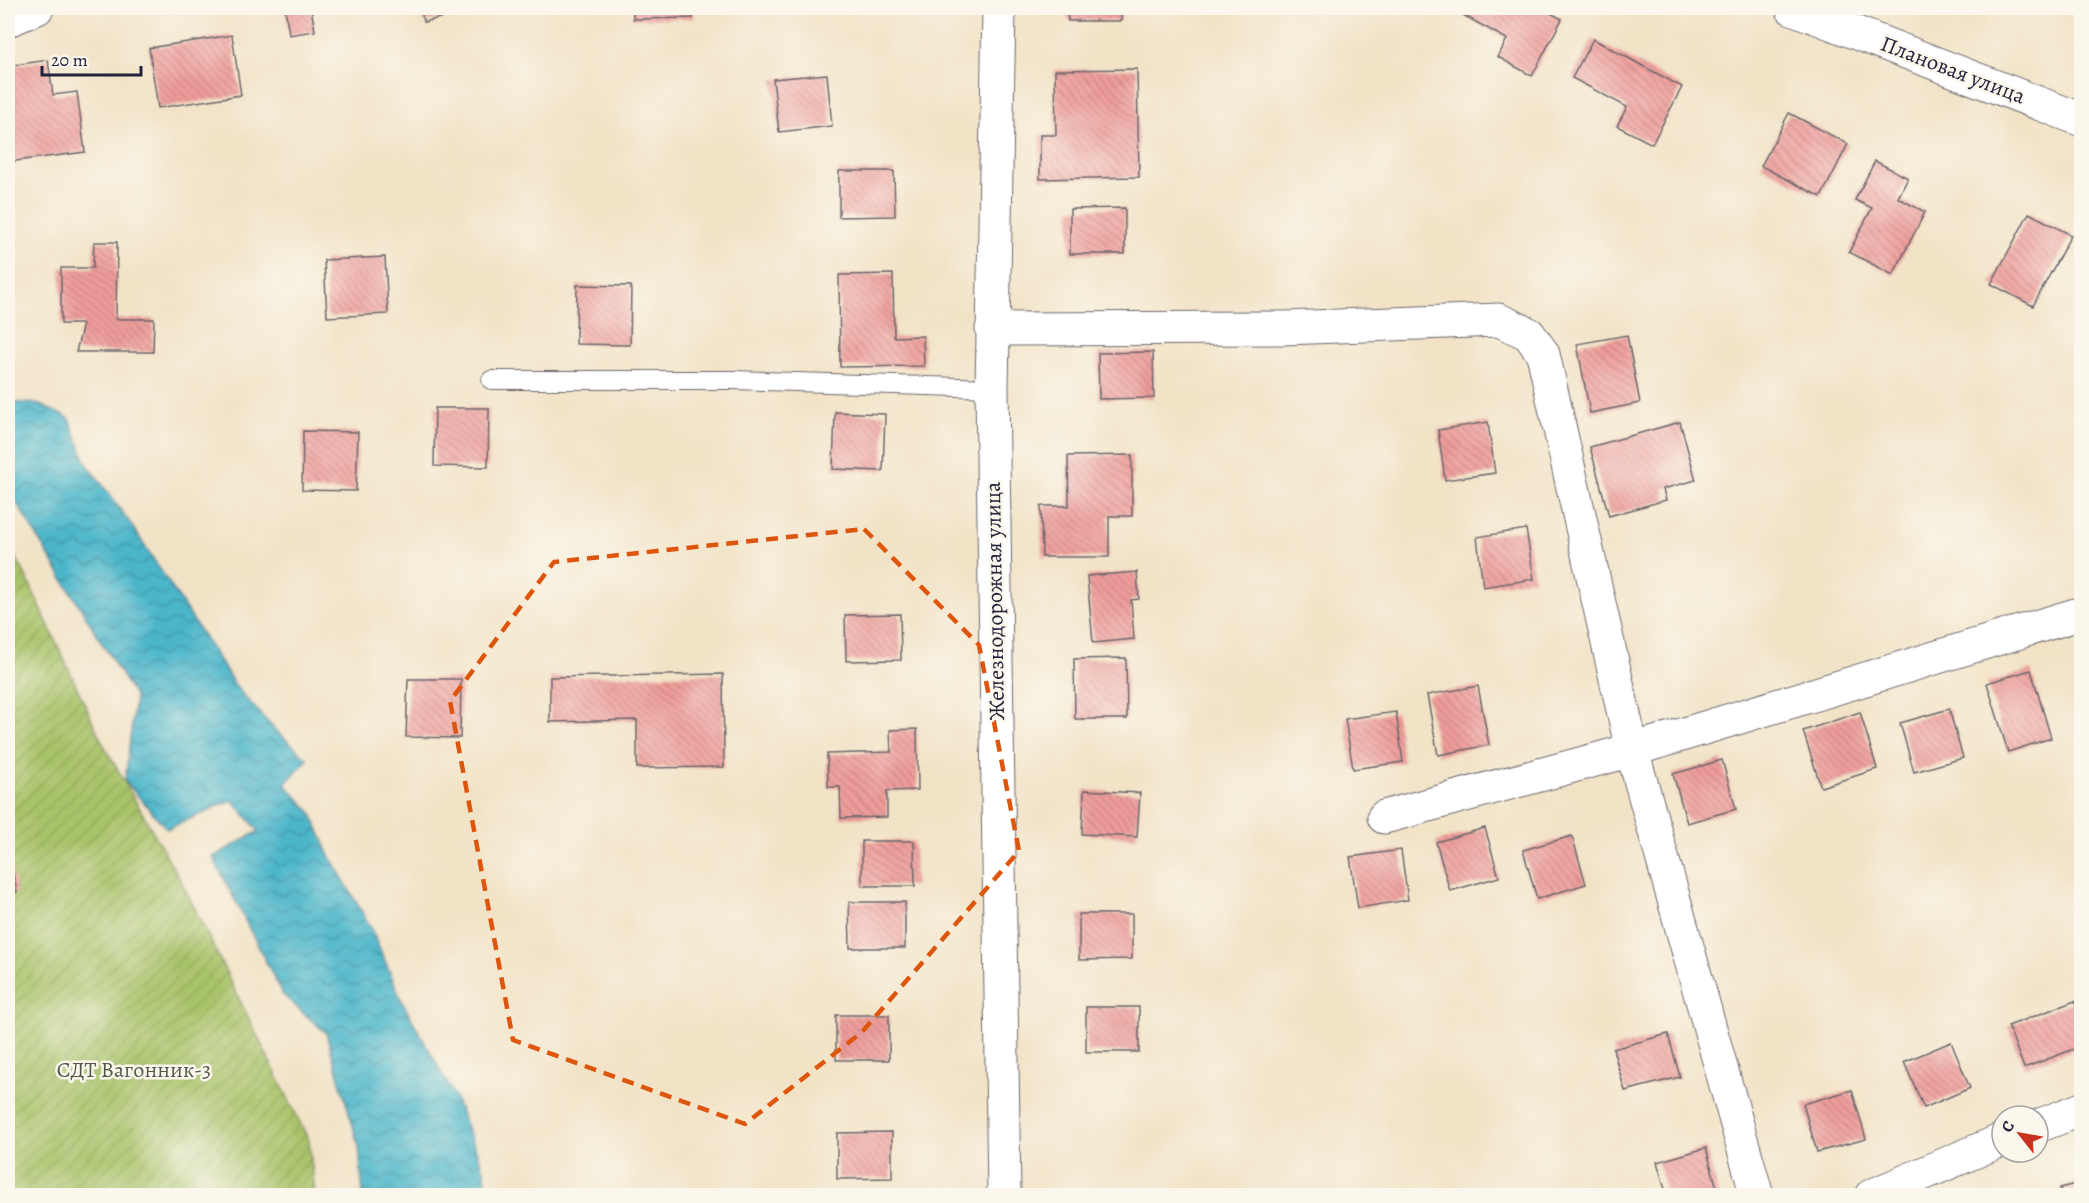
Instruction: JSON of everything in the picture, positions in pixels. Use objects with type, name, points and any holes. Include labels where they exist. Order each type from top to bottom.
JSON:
[{"type":"street","points":[[8,20],[37,8]]},
{"type":"street","name":"Железнодорожная улица","points":[[999,8],[992,388],[1004,1196]]},
{"type":"street","name":"Плановая улица","points":[[1792,8],[2082,120]]},
{"type":"street","points":[[992,329],[1284,328],[1499,320],[1529,334],[1543,354],[1632,750],[1756,1196]]},
{"type":"street","points":[[1384,818],[1632,750],[2082,613]]},
{"type":"street","points":[[2050,1121],[2082,1109]]},
{"type":"street","points":[[1871,1196],[1990,1145]]},
{"type":"lane","points":[[491,380],[734,380],[992,388]]},
{"type":"highlighted area","points":[[864,529],[979,645],[1019,851],[862,1032],[745,1124],[513,1040],[450,701],[554,562]]},
{"type":"green space","name":"СДТ Вагонник-3","points":[[8,544],[24,572],[102,742],[183,885],[309,1141],[315,1195],[8,1195]]},
{"type":"water","points":[[8,402],[38,404],[69,418],[87,464],[128,520],[237,688],[276,731],[308,759],[285,784],[311,812],[330,856],[370,926],[403,1003],[453,1093],[485,1172],[487,1195],[363,1195],[359,1147],[326,1033],[283,995],[213,857],[259,831],[232,800],[167,829],[125,781],[135,697],[8,489]]},
{"type":"building","points":[[285,8],[311,8],[315,31],[289,35]]},
{"type":"building","points":[[400,8],[478,8],[424,22],[420,9],[401,13]]},
{"type":"building","points":[[633,8],[693,8],[693,18],[633,19]]},
{"type":"building","points":[[1067,8],[1121,8],[1121,21],[1068,21]]},
{"type":"building","points":[[1453,8],[1541,8],[1562,19],[1532,76],[1498,57],[1507,39]]},
{"type":"building","points":[[232,35],[241,95],[158,108],[149,48]]},
{"type":"building","points":[[1593,39],[1682,87],[1652,144],[1617,126],[1627,107],[1572,78]]},
{"type":"building","points":[[48,60],[53,95],[77,92],[85,152],[8,162],[8,66]]},
{"type":"building","points":[[1137,69],[1139,177],[1040,179],[1040,135],[1056,135],[1055,70]]},
{"type":"building","points":[[827,74],[832,126],[779,132],[773,79]]},
{"type":"building","points":[[1789,113],[1848,144],[1821,197],[1761,166]]},
{"type":"building","points":[[1875,161],[1908,178],[1898,198],[1925,212],[1893,275],[1849,252],[1872,208],[1855,200]]},
{"type":"building","points":[[839,171],[894,171],[895,216],[839,217]]},
{"type":"building","points":[[1125,208],[1125,254],[1070,254],[1070,209]]},
{"type":"building","points":[[2029,213],[2071,235],[2033,306],[1991,284]]},
{"type":"building","points":[[94,242],[117,242],[116,319],[154,319],[153,352],[76,352],[83,324],[61,324],[61,268],[93,268]]},
{"type":"building","points":[[385,257],[388,314],[327,317],[324,260]]},
{"type":"building","points":[[893,274],[894,337],[923,336],[924,366],[840,367],[839,275]]},
{"type":"building","points":[[577,285],[631,286],[630,345],[576,344]]},
{"type":"building","points":[[1627,335],[1640,403],[1590,413],[1577,344]]},
{"type":"building","points":[[1153,352],[1154,398],[1099,399],[1098,353]]},
{"type":"building","points":[[435,408],[489,408],[488,467],[434,466]]},
{"type":"building","points":[[835,412],[885,414],[883,471],[833,469]]},
{"type":"building","points":[[1488,422],[1495,473],[1445,480],[1438,430]]},
{"type":"building","points":[[1680,422],[1696,480],[1663,489],[1666,500],[1609,516],[1590,447]]},
{"type":"building","points":[[303,431],[358,432],[356,491],[302,490]]},
{"type":"building","points":[[1132,455],[1132,516],[1109,516],[1109,557],[1042,557],[1041,506],[1069,506],[1068,456]]},
{"type":"building","points":[[1526,529],[1534,579],[1483,587],[1477,537]]},
{"type":"building","points":[[1137,572],[1139,599],[1131,600],[1134,639],[1093,643],[1087,576]]},
{"type":"building","points":[[900,614],[901,660],[846,661],[845,615]]},
{"type":"building","points":[[1126,658],[1127,719],[1075,719],[1074,659]]},
{"type":"building","points":[[2031,670],[2051,738],[2008,752],[1987,683]]},
{"type":"building","points":[[723,674],[724,767],[637,768],[637,720],[550,722],[550,677]]},
{"type":"building","points":[[408,679],[461,679],[460,738],[406,737]]},
{"type":"building","points":[[1478,686],[1489,745],[1438,755],[1427,695]]},
{"type":"building","points":[[1949,709],[1963,758],[1914,772],[1900,723]]},
{"type":"building","points":[[1396,712],[1403,762],[1353,769],[1345,719]]},
{"type":"building","points":[[1860,712],[1877,769],[1821,787],[1803,731]]},
{"type":"building","points":[[917,729],[918,790],[887,791],[887,817],[841,818],[840,787],[828,787],[827,754],[891,752],[890,730]]},
{"type":"building","points":[[1722,760],[1736,809],[1687,823],[1673,774]]},
{"type":"building","points":[[1084,790],[1140,793],[1137,837],[1082,834]]},
{"type":"building","points":[[1485,828],[1499,877],[1450,891],[1436,842]]},
{"type":"building","points":[[1572,836],[1586,884],[1537,899],[1523,850]]},
{"type":"building","points":[[862,841],[914,841],[915,886],[862,886]]},
{"type":"building","points":[[1401,850],[1408,900],[1358,908],[1350,857]]},
{"type":"building","points":[[8,852],[17,892],[8,894]]},
{"type":"building","points":[[849,902],[905,902],[905,948],[850,948]]},
{"type":"building","points":[[1079,914],[1132,914],[1132,959],[1079,960]]},
{"type":"building","points":[[2075,1001],[2082,1017],[2082,1046],[2024,1068],[2008,1026]]},
{"type":"building","points":[[1086,1007],[1139,1007],[1139,1052],[1086,1052]]},
{"type":"building","points":[[836,1015],[889,1015],[889,1060],[836,1060]]},
{"type":"building","points":[[1668,1034],[1680,1077],[1625,1091],[1613,1049]]},
{"type":"building","points":[[1951,1042],[1970,1088],[1924,1108],[1904,1062]]},
{"type":"building","points":[[1852,1090],[1866,1139],[1817,1152],[1803,1104]]},
{"type":"building","points":[[892,1132],[892,1178],[837,1179],[837,1133]]},
{"type":"building","points":[[1706,1148],[1719,1196],[1667,1196],[1657,1162]]},
{"type":"building","points":[[2082,1182],[2082,1196],[2062,1196],[2060,1188]]},
{"type":"building","points":[[1458,1190],[1459,1196],[1439,1196],[1439,1195]]}]
